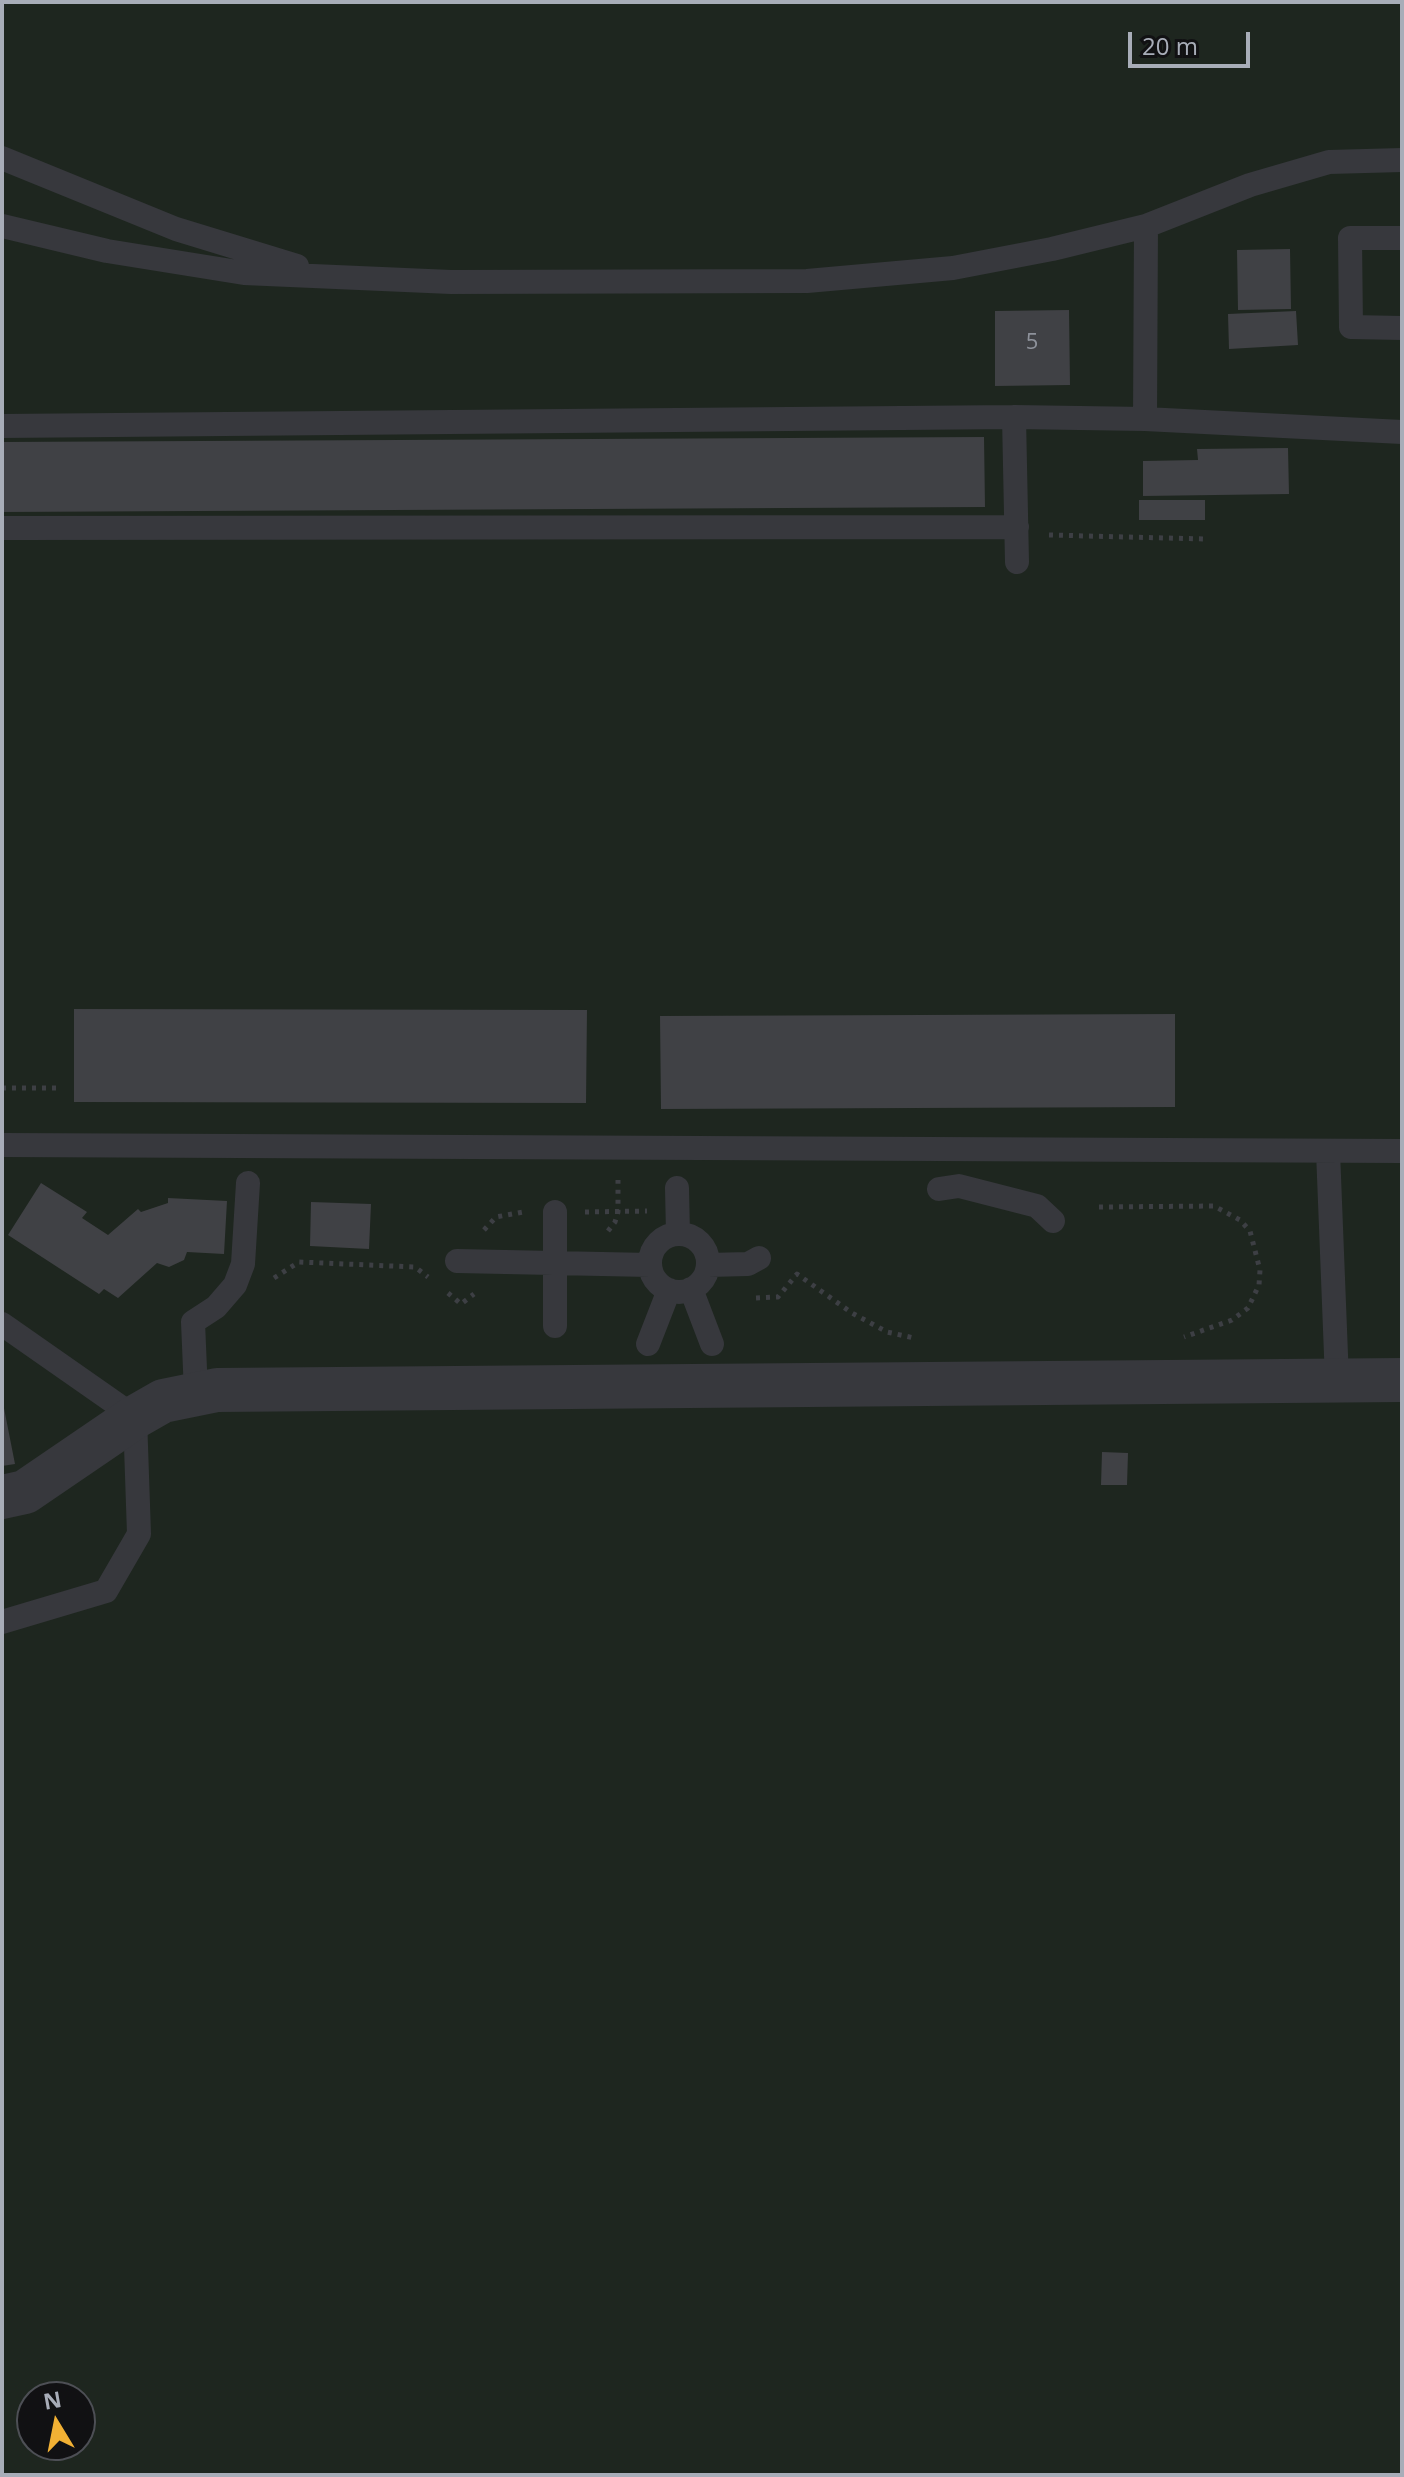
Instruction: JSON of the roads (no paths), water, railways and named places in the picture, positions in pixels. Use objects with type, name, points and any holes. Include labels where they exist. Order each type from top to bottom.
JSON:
[{"type":"street","points":[[2,1497],[25,1492],[163,1401],[217,1390],[1402,1380]]},
{"type":"lane","points":[[2,158],[176,229],[330,276]]},
{"type":"lane","points":[[2,226],[107,251],[244,273],[451,282],[807,281],[953,268],[1052,249],[1146,226],[1250,185],[1329,162],[1402,160]]},
{"type":"lane","points":[[1145,419],[1146,226]]},
{"type":"lane","points":[[1402,238],[1350,238],[1351,327],[1402,328]]},
{"type":"lane","points":[[1014,417],[1017,562]]},
{"type":"lane","points":[[2,426],[1014,417],[1145,419],[1402,432]]},
{"type":"lane","points":[[2,528],[1017,531]]},
{"type":"lane","points":[[2,1145],[1402,1151]]},
{"type":"lane","points":[[1328,1151],[1337,1380]]},
{"type":"lane","points":[[196,1393],[193,1322],[216,1307],[235,1285],[243,1264],[248,1183]]},
{"type":"lane","points":[[939,1189],[959,1186],[1037,1206],[1053,1221]]},
{"type":"lane","points":[[677,1188],[678,1234]]},
{"type":"lane","points":[[555,1212],[555,1326]]},
{"type":"lane","points":[[648,1344],[680,1290],[703,1279],[708,1265],[701,1243],[693,1237],[678,1234],[665,1237],[652,1251],[650,1265],[654,1279],[680,1290],[712,1344]]},
{"type":"lane","points":[[708,1265],[748,1264],[759,1258]]},
{"type":"lane","points":[[457,1261],[650,1265]]},
{"type":"lane","points":[[2,1324],[135,1417],[139,1534],[106,1591],[2,1622]]}]
